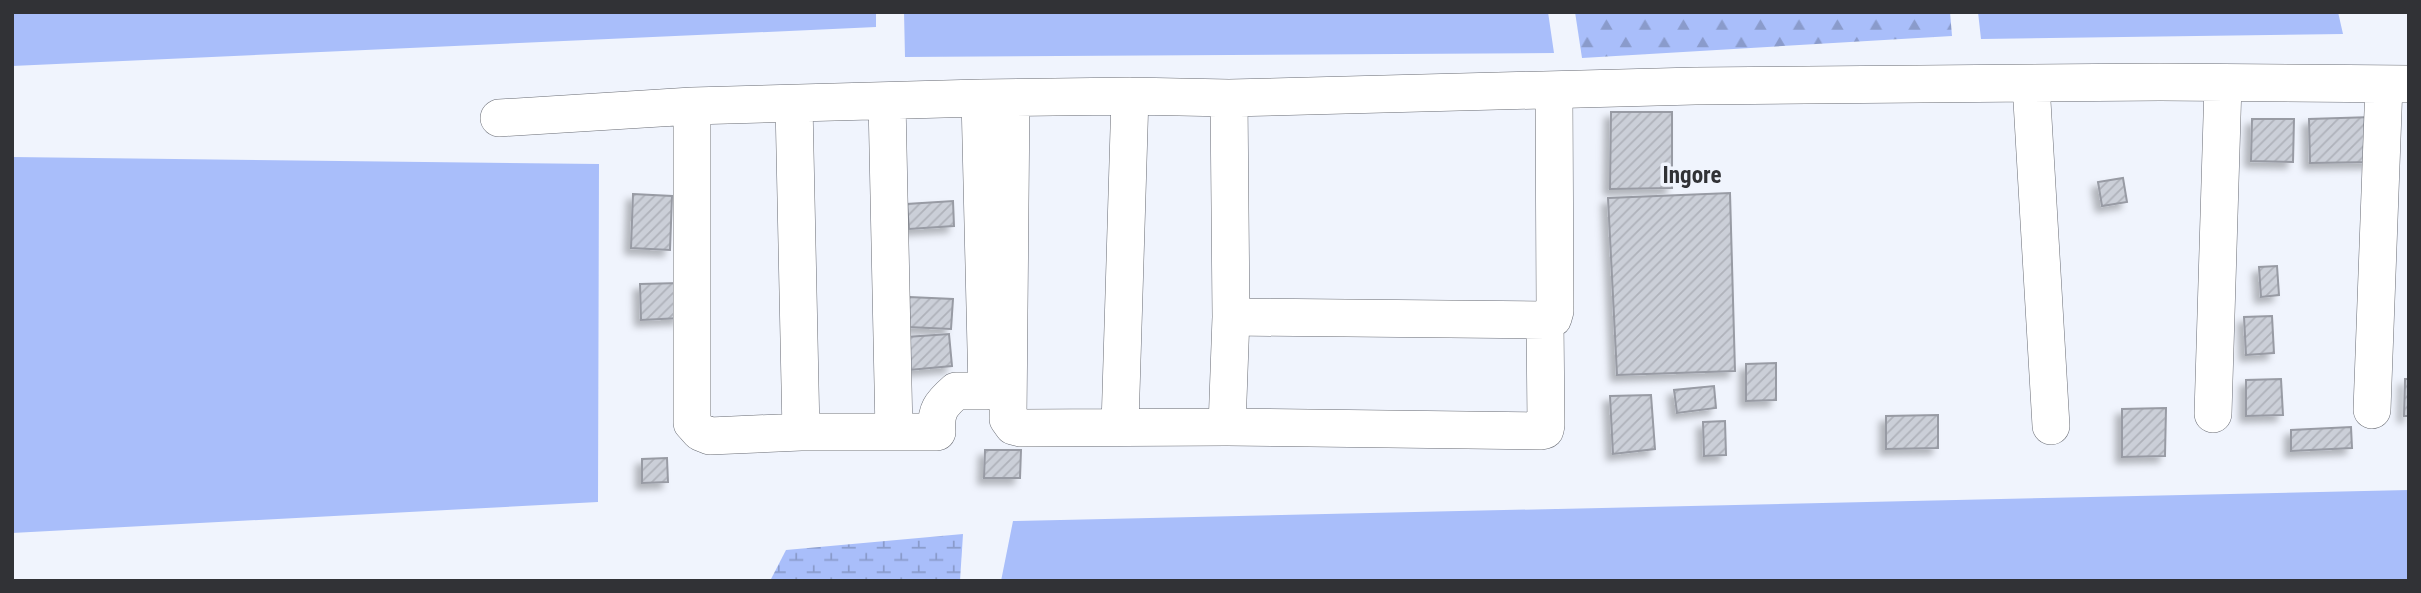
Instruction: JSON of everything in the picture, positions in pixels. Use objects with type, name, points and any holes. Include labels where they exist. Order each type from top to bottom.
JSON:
[{"type":"street","points":[[499,118],[692,106],[996,98],[1229,98],[1709,86],[2160,82],[2396,84],[2372,410]]},
{"type":"street","points":[[2031,84],[2051,426]]},
{"type":"street","points":[[2213,414],[2223,84]]},
{"type":"street","points":[[1231,317],[1553,318],[1555,90]]},
{"type":"street","points":[[1120,426],[1130,96]]},
{"type":"street","points":[[996,98],[1008,419],[1013,426],[1545,430],[1545,320]]},
{"type":"street","points":[[692,106],[692,423],[700,432],[710,436],[801,432],[937,432],[936,418],[940,405],[956,391],[987,391],[996,98]]},
{"type":"street","points":[[1227,427],[1231,317],[1229,98]]},
{"type":"street","points":[[887,101],[894,432]]},
{"type":"street","points":[[794,104],[801,432]]},
{"type":"green space","points":[[12,12],[876,12],[876,27],[12,66]]},
{"type":"green space","points":[[904,12],[1548,12],[1554,53],[905,57]]},
{"type":"green space","points":[[1575,12],[1950,12],[1952,36],[1582,58]]},
{"type":"green space","points":[[1978,12],[2338,12],[2343,34],[1981,39]]},
{"type":"green space","points":[[12,157],[599,164],[598,502],[12,533]]},
{"type":"green space","points":[[2409,490],[2409,581],[1001,581],[1013,521]]},
{"type":"green space","points":[[963,534],[960,581],[770,581],[786,550]]},
{"type":"building","points":[[1611,112],[1672,112],[1672,188],[1610,189]]},
{"type":"building","points":[[2372,117],[2373,162],[2310,163],[2309,119]]},
{"type":"building","points":[[2252,119],[2294,119],[2293,162],[2251,161]]},
{"type":"building","points":[[2123,178],[2127,202],[2102,206],[2098,182]]},
{"type":"building","points":[[1730,193],[1735,371],[1617,375],[1608,198]]},
{"type":"building","points":[[633,194],[672,196],[670,250],[631,248]]},
{"type":"building","points":[[953,201],[954,226],[909,229],[907,204]]},
{"type":"building","points":[[2277,266],[2279,295],[2261,297],[2259,267]]},
{"type":"building","points":[[680,283],[681,318],[641,320],[640,284]]},
{"type":"building","points":[[909,297],[953,299],[951,329],[908,327]]},
{"type":"building","points":[[2272,316],[2274,353],[2246,355],[2244,317]]},
{"type":"building","points":[[949,334],[952,366],[909,370],[906,337]]},
{"type":"building","points":[[1776,363],[1776,400],[1746,401],[1746,364]]},
{"type":"building","points":[[2281,379],[2283,415],[2246,416],[2246,380]]},
{"type":"building","points":[[2405,379],[2409,379],[2409,416],[2404,416]]},
{"type":"building","points":[[1714,386],[1716,408],[1677,413],[1674,390]]},
{"type":"building","points":[[1651,395],[1655,449],[1613,454],[1610,396]]},
{"type":"building","points":[[2166,408],[2165,456],[2122,457],[2122,409]]},
{"type":"building","points":[[1938,415],[1938,448],[1886,449],[1886,416]]},
{"type":"building","points":[[1725,421],[1726,455],[1704,456],[1703,422]]},
{"type":"building","points":[[2351,427],[2352,448],[2291,451],[2291,430]]},
{"type":"building","points":[[985,450],[1021,450],[1020,478],[984,478]]},
{"type":"building","points":[[667,458],[668,482],[642,483],[642,459]]},
{"type":"district","name":"Ingore","points":[[1692,175]]}]
